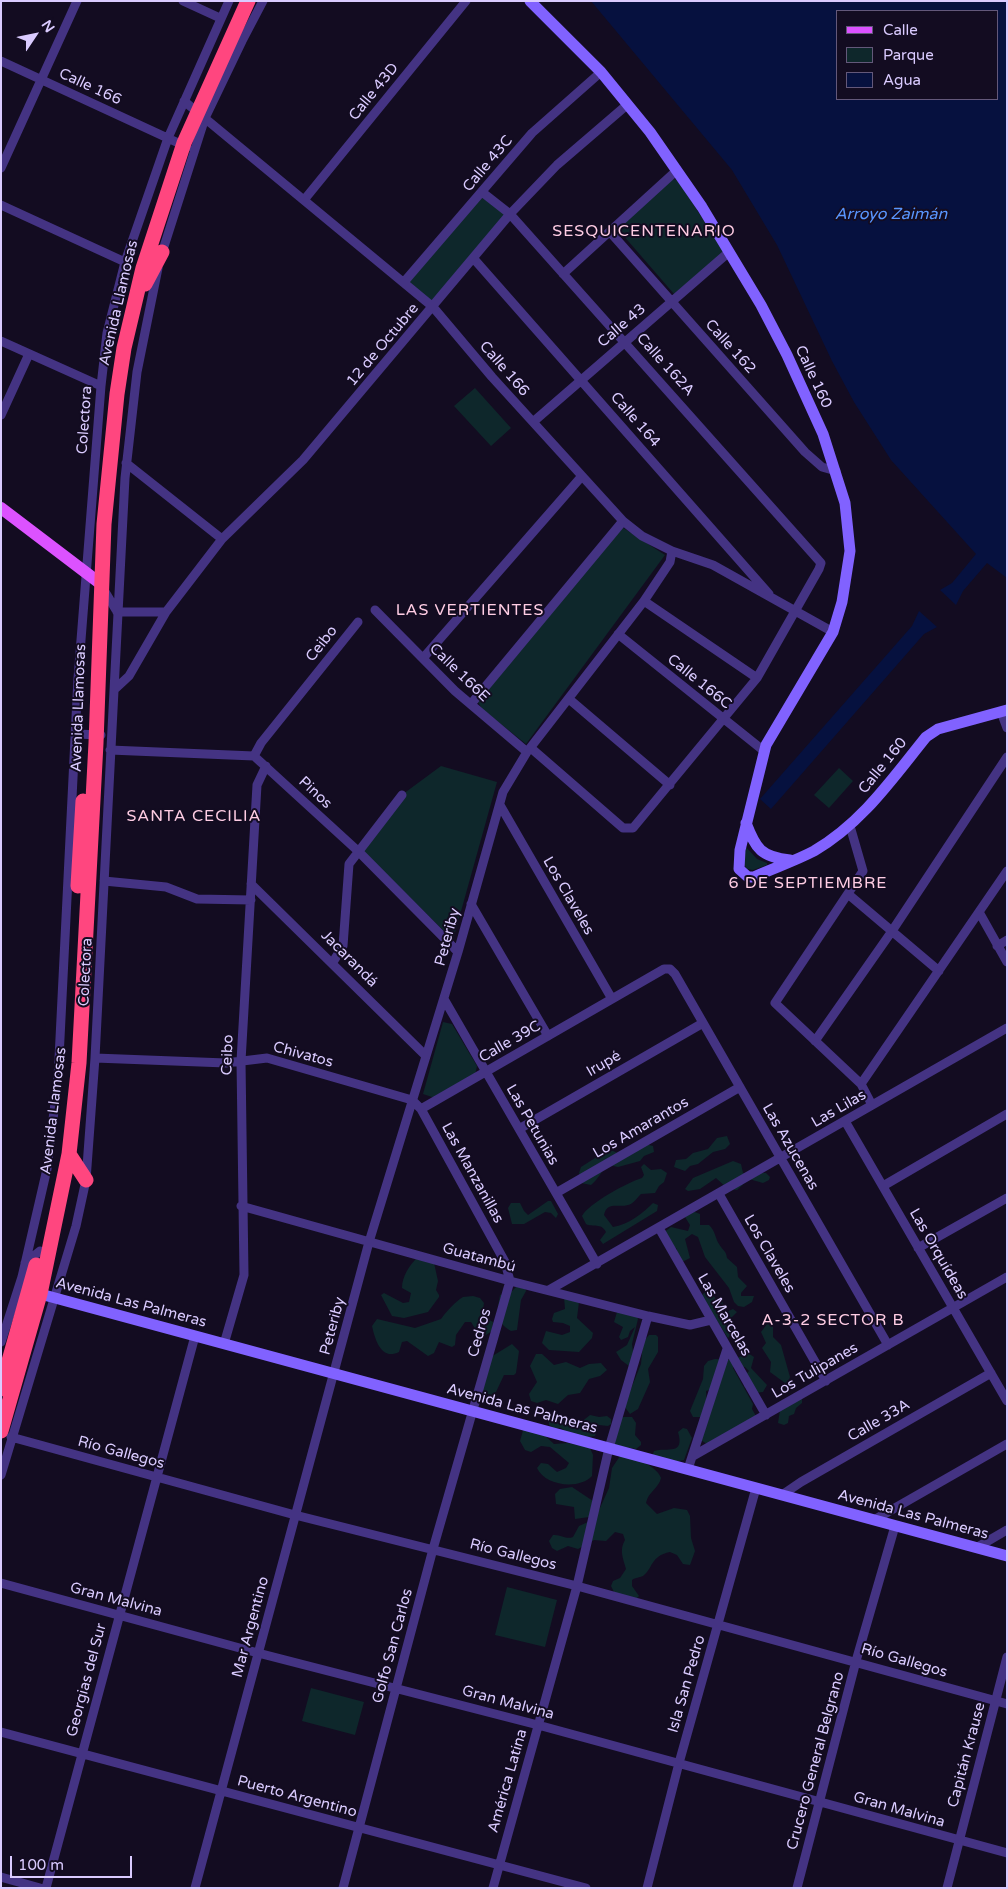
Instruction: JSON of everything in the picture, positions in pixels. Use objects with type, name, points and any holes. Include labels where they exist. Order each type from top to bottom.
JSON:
[{"type":"highway","name":"Avenida Llamosas","points":[[29,1291],[69,1154],[79,1063],[93,579],[108,390],[134,265],[148,218],[239,1]]},
{"type":"highway","name":"Avenida Llamosas","points":[[195,109],[248,1]]},
{"type":"highway","name":"Avenida Llamosas","points":[[93,579],[104,524],[117,394],[142,268],[180,144]]},
{"type":"highway","points":[[135,303],[162,252]]},
{"type":"highway","name":"Avenida Llamosas","points":[[6,1434],[27,1321],[29,1291],[61,1153],[71,1057],[68,987],[73,902],[89,737]]},
{"type":"highway","points":[[69,1154],[86,1180]]},
{"type":"highway","name":"Avenida Llamosas","points":[[1,1389],[27,1321]]},
{"type":"main road","name":"Calle 160","points":[[530,1],[601,72],[628,104],[702,207],[761,305],[791,364],[836,471],[845,503],[850,551],[842,602],[832,632],[772,732],[764,751],[738,863],[743,873],[754,877],[812,852],[850,826],[882,792],[926,737],[938,729],[1004,711]]},
{"type":"main road","points":[[1,508],[93,579]]},
{"type":"main road","points":[[746,823],[754,843],[762,853],[774,858],[792,860]]},
{"type":"main road","name":"Avenida Las Palmeras","points":[[29,1291],[1007,1556]]},
{"type":"street","points":[[1,168],[77,1]]},
{"type":"street","points":[[183,1],[220,18]]},
{"type":"street","points":[[195,109],[220,18],[229,1]]},
{"type":"street","points":[[195,109],[242,41],[263,1]]},
{"type":"street","name":"Calle 43D","points":[[304,200],[466,1]]},
{"type":"street","name":"Calle 166","points":[[1,61],[180,144]]},
{"type":"street","name":"Calle 43C","points":[[404,282],[532,133],[601,72]]},
{"type":"street","name":"12 de Octubre","points":[[115,689],[129,676],[166,612],[222,540],[303,460],[510,214],[557,165],[628,104]]},
{"type":"street","name":"Calle 166","points":[[195,109],[433,307],[533,422],[623,521],[642,536],[672,551],[713,565],[832,632]]},
{"type":"street","points":[[180,144],[162,252],[144,331],[126,463],[222,540]]},
{"type":"street","name":"Colectora","points":[[117,612],[108,593],[93,579],[101,386],[107,333],[125,262],[180,144]]},
{"type":"street","points":[[564,274],[676,171]]},
{"type":"street","name":"Calle 162A","points":[[482,192],[510,214],[821,563],[796,612]]},
{"type":"street","points":[[1,205],[125,262]]},
{"type":"street","name":"Calle 162","points":[[610,232],[805,452],[822,467],[836,471]]},
{"type":"street","name":"Calle 43","points":[[533,422],[729,252]]},
{"type":"street","name":"Calle 164","points":[[474,259],[775,600]]},
{"type":"street","points":[[1,340],[101,386]]},
{"type":"street","points":[[1,415],[30,354]]},
{"type":"street","name":"Colectora","points":[[1,1342],[55,1298],[76,1226],[86,1180],[95,1058],[110,750],[89,737],[115,689],[117,612],[126,463]]},
{"type":"street","points":[[424,658],[582,476]]},
{"type":"street","points":[[471,704],[623,521]]},
{"type":"street","name":"Peteriby","points":[[334,1374],[369,1242],[444,999],[508,780],[644,600],[670,562],[672,551]]},
{"type":"street","points":[[644,600],[757,678]]},
{"type":"street","name":"Calle 166E","points":[[374,610],[471,704],[530,750],[623,828],[633,828],[670,785]]},
{"type":"street","points":[[117,612],[166,612]]},
{"type":"street","points":[[569,699],[670,785],[757,678],[796,612]]},
{"type":"street","name":"Ceibo","points":[[254,756],[261,744],[358,622]]},
{"type":"street","name":"Calle 166C","points":[[618,634],[764,751]]},
{"type":"street","points":[[1004,711],[1007,728]]},
{"type":"street","points":[[110,750],[254,756]]},
{"type":"street","name":"Pinos","points":[[254,756],[359,852],[458,952]]},
{"type":"street","points":[[815,1040],[892,931],[1007,757]]},
{"type":"street","name":"Ceibo","points":[[224,1344],[244,1274],[241,1206],[241,1061],[257,785],[266,766]]},
{"type":"street","points":[[333,962],[343,946],[349,864],[402,795]]},
{"type":"street","name":"Los Claveles","points":[[500,805],[612,999]]},
{"type":"street","points":[[850,826],[858,848],[862,871],[775,1003],[861,1084],[872,1105]]},
{"type":"street","points":[[861,1084],[1007,870]]},
{"type":"street","points":[[104,881],[160,886],[197,898],[251,900]]},
{"type":"street","name":"Jacarandá","points":[[251,884],[333,962],[426,1056]]},
{"type":"street","points":[[848,894],[939,971]]},
{"type":"street","points":[[471,904],[548,1036]]},
{"type":"street","points":[[979,912],[1007,962]]},
{"type":"street","points":[[997,946],[1007,940]]},
{"type":"street","name":"Calle 39C","points":[[421,1109],[664,969]]},
{"type":"street","name":"Las Azucenas","points":[[664,969],[670,969],[675,974],[888,1345]]},
{"type":"street","name":"Colectora","points":[[29,1291],[25,1263],[47,1169],[68,987]]},
{"type":"street","name":"Las Petunias","points":[[444,999],[596,1264]]},
{"type":"street","name":"Irupé","points":[[519,1129],[703,1023]]},
{"type":"street","name":"Las Lilas","points":[[549,1290],[1007,1028]]},
{"type":"street","name":"Chivatos","points":[[95,1058],[226,1063],[266,1058],[412,1100]]},
{"type":"street","name":"Los Amarantos","points":[[556,1193],[740,1087]]},
{"type":"street","name":"Las Manzanillas","points":[[412,1100],[421,1109],[505,1262],[510,1280]]},
{"type":"street","points":[[882,1186],[1007,1114]]},
{"type":"street","name":"Las Orquídeas","points":[[845,1121],[1007,1401]]},
{"type":"street","name":"Los Claveles","points":[[718,1194],[826,1380]]},
{"type":"street","points":[[918,1248],[1007,1198]]},
{"type":"street","name":"Guatambú","points":[[241,1206],[648,1316],[690,1325],[710,1320]]},
{"type":"street","name":"Las Marcelas","points":[[659,1228],[766,1415]]},
{"type":"street","points":[[25,1263],[40,1250]]},
{"type":"street","name":"Los Tulipanes","points":[[693,1456],[1007,1277]]},
{"type":"street","name":"Cedros","points":[[473,1411],[510,1280]]},
{"type":"street","name":"América Latina","points":[[493,1888],[577,1586],[609,1448],[648,1316]]},
{"type":"street","name":"Georgias del Sur","points":[[46,1888],[195,1336]]},
{"type":"street","points":[[688,1469],[727,1349]]},
{"type":"street","name":"Calle 33A","points":[[782,1495],[801,1482],[990,1373]]},
{"type":"street","name":"Mar Argentino","points":[[196,1888],[334,1374]]},
{"type":"street","name":"Golfo San Carlos","points":[[343,1888],[432,1549],[473,1411]]},
{"type":"street","points":[[1,1474],[6,1434]]},
{"type":"street","name":"Río Gallegos","points":[[6,1434],[295,1515],[577,1586],[717,1626],[856,1661],[1007,1704]]},
{"type":"street","points":[[874,1520],[1007,1444]]},
{"type":"street","name":"Isla San Pedro","points":[[647,1888],[679,1763],[756,1488]]},
{"type":"street","name":"Crucero General Belgrano","points":[[797,1888],[821,1802],[856,1661],[895,1526]]},
{"type":"street","points":[[976,1548],[1007,1530]]},
{"type":"street","name":"Gran Malvina","points":[[1,1583],[258,1653],[538,1725],[1007,1853]]},
{"type":"street","name":"Capitán Krause","points":[[947,1888],[1007,1657]]},
{"type":"street","name":"Puerto Argentino","points":[[1,1732],[586,1888]]},
{"type":"street","points":[[1,1878],[40,1888]]},
{"type":"green space","points":[[675,179],[679,182],[724,252],[674,294],[616,227],[666,182]]},
{"type":"green space","points":[[483,196],[506,215],[432,302],[407,282]]},
{"type":"green space","points":[[475,388],[511,428],[491,446],[454,406]]},
{"type":"green space","points":[[622,527],[665,555],[526,744],[482,709],[478,702]]},
{"type":"green space","points":[[441,766],[497,782],[453,940],[360,848],[399,797]]},
{"type":"green space","points":[[839,768],[853,781],[829,808],[814,795]]},
{"type":"green space","points":[[746,847],[757,859],[767,863],[767,865],[753,870],[747,869],[743,863]]},
{"type":"green space","points":[[443,1022],[452,1024],[477,1066],[475,1075],[435,1098],[423,1094]]},
{"type":"green space","points":[[727,1136],[730,1144],[725,1149],[713,1152],[698,1164],[690,1166],[685,1171],[674,1167],[676,1160],[686,1159],[693,1153],[708,1149],[717,1138]]},
{"type":"green space","points":[[645,1144],[653,1146],[654,1152],[644,1156],[640,1161],[618,1167],[609,1165],[591,1185],[581,1183],[579,1173],[581,1167],[606,1151],[613,1151],[622,1155]]},
{"type":"green space","points":[[733,1161],[741,1164],[743,1173],[766,1173],[770,1177],[769,1180],[763,1183],[749,1179],[737,1190],[728,1189],[716,1178],[700,1189],[688,1191],[685,1189],[693,1178]]},
{"type":"green space","points":[[644,1164],[651,1170],[661,1169],[667,1173],[664,1182],[655,1193],[641,1194],[628,1205],[610,1206],[604,1215],[613,1227],[630,1221],[653,1203],[658,1205],[657,1211],[603,1244],[600,1240],[606,1232],[604,1229],[599,1226],[586,1224],[582,1216],[609,1194],[642,1178],[644,1175],[641,1167]]},
{"type":"green space","points":[[548,1201],[551,1201],[558,1214],[556,1218],[551,1213],[545,1212],[524,1224],[512,1224],[508,1208],[511,1203],[520,1203],[528,1215]]},
{"type":"green space","points":[[692,1211],[700,1214],[700,1225],[709,1225],[726,1253],[727,1258],[737,1267],[738,1277],[747,1286],[741,1293],[741,1296],[754,1296],[752,1302],[744,1307],[738,1306],[734,1302],[729,1288],[705,1257],[698,1237],[692,1234],[685,1239],[690,1258],[682,1262],[677,1255],[677,1249],[666,1241],[663,1233],[671,1227],[688,1231],[690,1225],[685,1217]]},
{"type":"green space","points":[[418,1257],[434,1263],[438,1281],[436,1290],[439,1297],[428,1312],[404,1318],[392,1316],[381,1295],[384,1293],[403,1303],[409,1302],[411,1293],[402,1288],[402,1284],[407,1271]]},
{"type":"green space","points":[[517,1286],[525,1288],[526,1291],[521,1300],[517,1330],[511,1331],[502,1324],[498,1316],[498,1306],[500,1295],[512,1291]]},
{"type":"green space","points":[[705,1292],[711,1293],[717,1300],[723,1302],[722,1311],[724,1313],[733,1309],[737,1312],[728,1321],[733,1332],[728,1338],[701,1296]]},
{"type":"green space","points":[[473,1296],[480,1298],[484,1303],[482,1316],[493,1322],[492,1331],[486,1335],[479,1335],[471,1322],[465,1322],[456,1335],[455,1345],[452,1347],[439,1342],[434,1353],[428,1356],[407,1341],[402,1342],[399,1352],[393,1354],[383,1351],[377,1342],[372,1326],[377,1319],[415,1328],[441,1319],[460,1299]]},
{"type":"green space","points":[[564,1297],[579,1302],[577,1318],[593,1333],[592,1338],[579,1352],[549,1350],[542,1343],[546,1331],[562,1335],[570,1332],[570,1326],[553,1322],[552,1319],[554,1313],[565,1309]]},
{"type":"green space","points":[[617,1312],[637,1316],[638,1319],[632,1344],[634,1359],[629,1366],[621,1360],[616,1352],[627,1345],[635,1327],[630,1331],[628,1337],[621,1340],[619,1337],[623,1327],[614,1322]]},
{"type":"green space","points":[[767,1324],[773,1325],[773,1337],[781,1345],[790,1377],[788,1382],[785,1383],[770,1372],[771,1362],[762,1348],[766,1343],[761,1332]]},
{"type":"green space","points":[[649,1335],[656,1335],[658,1337],[658,1352],[648,1369],[650,1382],[638,1409],[630,1414],[624,1406],[641,1364],[643,1342]]},
{"type":"green space","points":[[512,1344],[519,1351],[516,1373],[514,1375],[504,1375],[496,1392],[491,1395],[482,1392],[486,1360]]},
{"type":"green space","points":[[748,1353],[754,1357],[751,1368],[767,1385],[763,1392],[754,1393],[744,1387],[743,1377],[749,1371],[745,1367],[738,1366],[737,1358]]},
{"type":"green space","points":[[536,1354],[542,1354],[554,1365],[566,1362],[580,1368],[589,1364],[601,1363],[607,1370],[600,1376],[589,1379],[580,1393],[568,1395],[558,1404],[546,1400],[537,1403],[531,1401],[529,1394],[537,1382],[530,1366]]},
{"type":"green space","points":[[715,1359],[732,1360],[733,1368],[753,1404],[752,1409],[756,1416],[707,1444],[699,1439],[715,1388],[706,1391],[707,1408],[702,1417],[693,1417],[690,1411],[703,1379],[704,1366],[708,1361]]},
{"type":"green space","points":[[802,1398],[802,1403],[796,1408],[794,1414],[789,1416],[788,1423],[784,1425],[778,1423],[780,1410]]},
{"type":"green space","points":[[590,1415],[607,1416],[611,1419],[611,1424],[608,1426],[599,1425],[595,1436],[575,1439],[561,1428],[554,1428],[549,1425],[549,1421],[555,1417],[580,1423]]},
{"type":"green space","points":[[632,1417],[636,1423],[635,1435],[641,1442],[641,1445],[636,1449],[614,1445],[619,1418]]},
{"type":"green space","points":[[524,1427],[540,1431],[554,1444],[568,1443],[590,1448],[593,1455],[592,1476],[579,1483],[571,1484],[563,1484],[547,1479],[537,1468],[541,1463],[548,1464],[557,1472],[566,1468],[569,1463],[550,1447],[541,1446],[531,1452],[525,1450],[520,1441]]},
{"type":"green space","points":[[683,1428],[687,1429],[692,1438],[684,1460],[674,1462],[652,1457],[654,1451],[677,1448],[680,1440],[678,1432]]},
{"type":"green space","points":[[620,1456],[644,1462],[659,1474],[660,1481],[646,1503],[657,1514],[674,1508],[687,1510],[690,1516],[691,1538],[695,1551],[690,1565],[683,1564],[677,1555],[670,1552],[659,1556],[643,1576],[632,1580],[632,1586],[639,1596],[634,1601],[615,1594],[611,1586],[613,1581],[620,1578],[626,1569],[622,1554],[625,1540],[623,1534],[615,1532],[606,1541],[594,1540],[578,1549],[568,1546],[557,1551],[552,1548],[549,1541],[553,1535],[573,1537],[579,1526],[588,1522],[599,1510],[609,1488],[612,1468]]},
{"type":"green space","points":[[572,1487],[593,1501],[589,1517],[575,1519],[574,1507],[556,1504],[555,1494],[560,1489]]},
{"type":"green space","points":[[507,1587],[557,1600],[545,1647],[495,1635]]},
{"type":"green space","points":[[311,1688],[364,1702],[355,1735],[302,1721]]},
{"type":"water","name":"Arroyo Zaimán","points":[[591,1],[1007,1],[1007,578],[987,563],[963,591],[956,605],[940,590],[952,583],[976,554],[891,460],[854,402],[832,361],[777,245],[732,170]]},
{"type":"water","points":[[919,611],[937,627],[924,634],[771,809],[760,799],[912,626]]},
{"type":"district","name":"SESQUICENTENARIO","points":[[644,232]]},
{"type":"district","name":"LAS VERTIENTES","points":[[470,611]]},
{"type":"district","name":"SANTA CECILIA","points":[[194,817]]},
{"type":"district","name":"6 DE SEPTIEMBRE","points":[[808,884]]},
{"type":"district","name":"A-3-2 SECTOR B","points":[[833,1321]]}]
